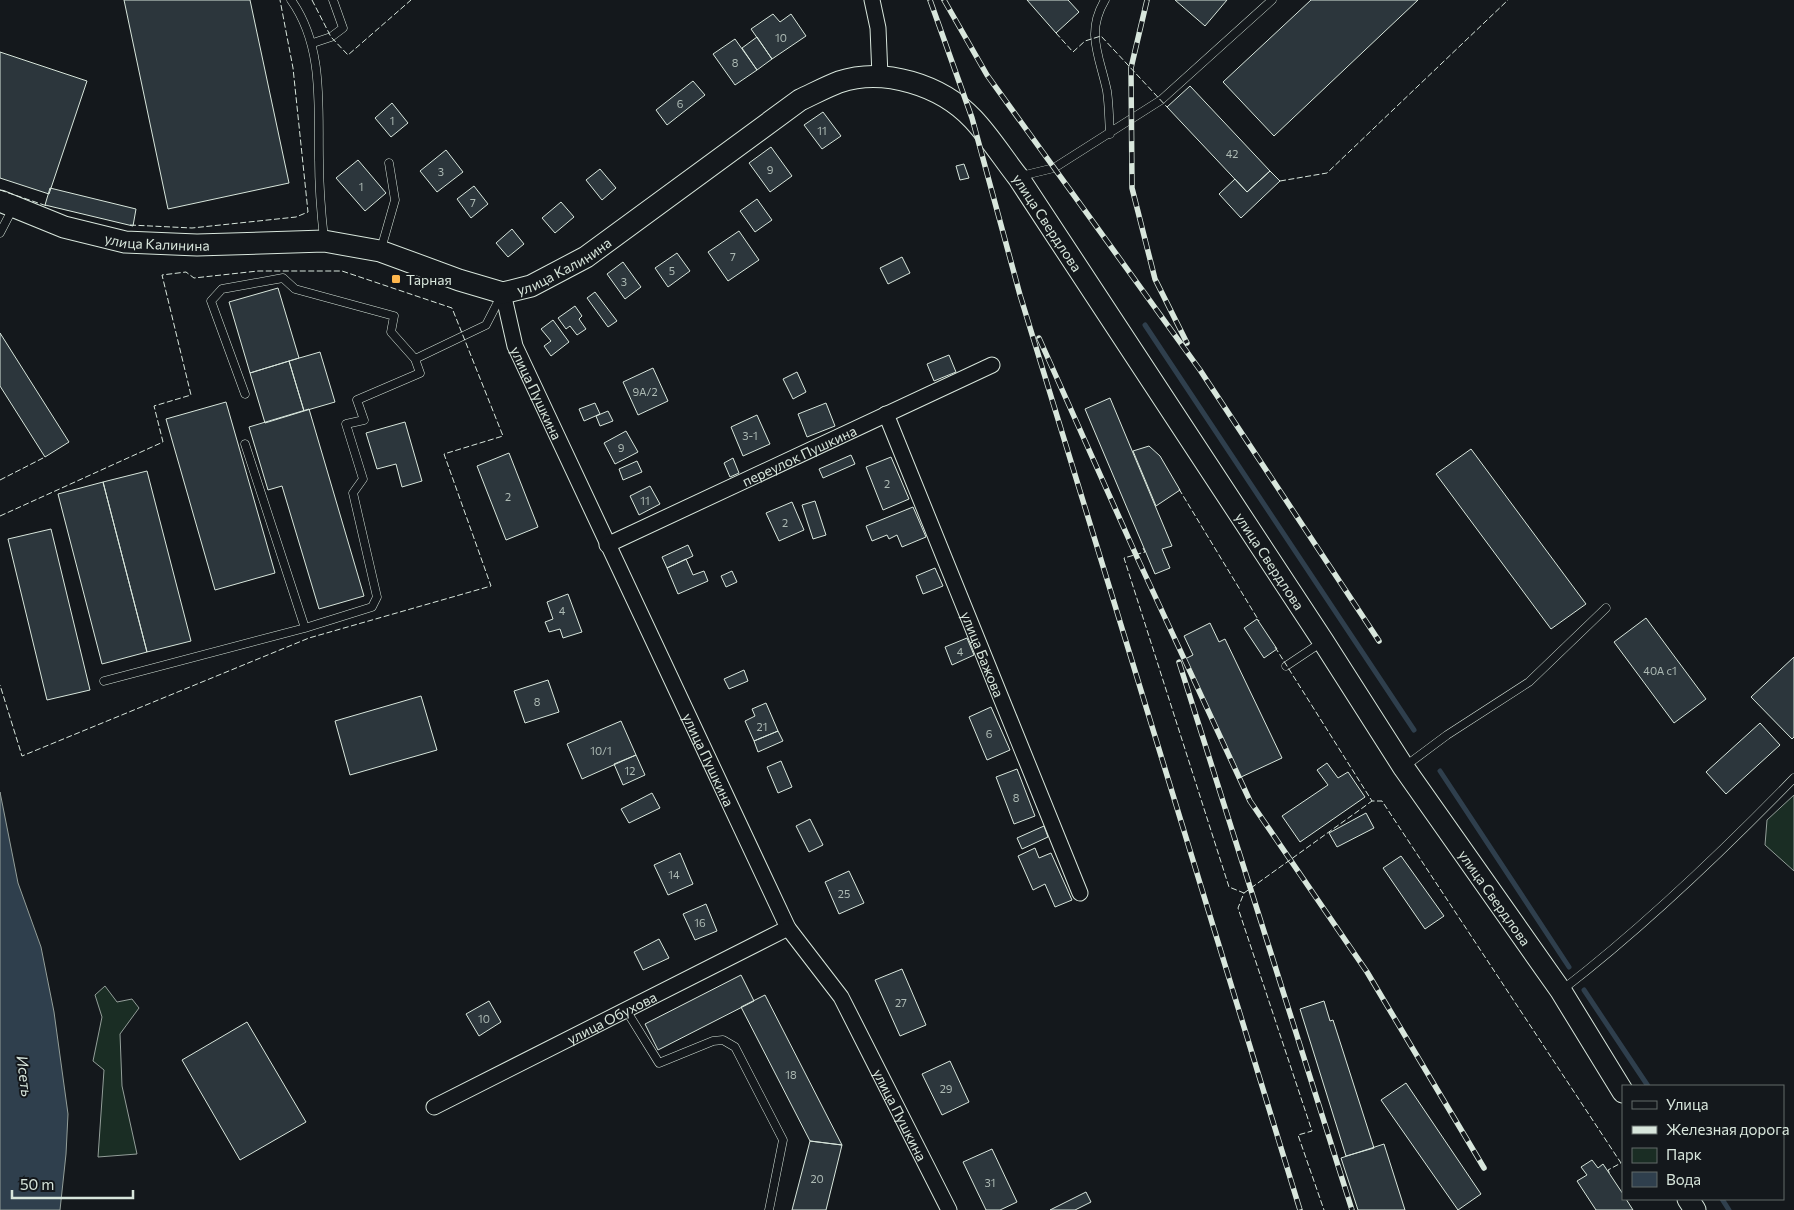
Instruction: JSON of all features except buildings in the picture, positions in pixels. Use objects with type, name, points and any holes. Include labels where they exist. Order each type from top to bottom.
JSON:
[{"type":"main road","name":"улица Свердлова","points":[[880,76],[908,82],[938,93],[972,118],[1018,177],[1323,641],[1404,768],[1561,991],[1622,1090]]},
{"type":"main road","name":"улица Калинина","points":[[7,204],[64,227],[124,242],[197,245],[324,240],[380,251],[459,280],[503,293],[531,286],[586,257],[800,100],[840,82],[880,76]]},
{"type":"street","points":[[872,0],[878,28],[880,76]]},
{"type":"street","name":"улица Пушкина","points":[[503,293],[515,346],[788,928],[842,997],[945,1209]]},
{"type":"street","name":"переулок Пушкина","points":[[607,545],[992,365]]},
{"type":"street","name":"улица Бажова","points":[[886,414],[1080,893]]},
{"type":"street","name":"улица Обухова","points":[[434,1106],[788,928]]},
{"type":"lane","points":[[291,0],[312,43],[318,82],[319,193],[324,240]]},
{"type":"lane","points":[[312,43],[330,37],[343,28],[333,0]]},
{"type":"lane","points":[[1104,0],[1093,38],[1107,92],[1110,134]]},
{"type":"lane","points":[[1018,177],[1054,168],[1161,100],[1272,0]]},
{"type":"lane","points":[[380,251],[395,200],[389,164]]},
{"type":"lane","points":[[0,233],[7,204]]},
{"type":"lane","points":[[104,681],[305,628],[372,608],[377,597],[353,493],[363,479],[346,424],[364,420],[357,400],[420,373],[415,359],[391,332],[394,316],[295,289],[283,278],[222,289],[211,301],[246,394]]},
{"type":"lane","points":[[415,359],[486,324],[503,293]]},
{"type":"lane","points":[[245,444],[305,628]]},
{"type":"lane","points":[[1404,768],[1447,735],[1529,682],[1606,608]]},
{"type":"lane","points":[[1286,666],[1323,641]]},
{"type":"lane","points":[[1561,991],[1600,960],[1721,852],[1794,778]]},
{"type":"lane","points":[[626,1010],[659,1063],[713,1041],[723,1040],[735,1047],[783,1140],[769,1210]]},
{"type":"green space","points":[[1794,795],[1794,871],[1765,845],[1767,820]]},
{"type":"green space","points":[[105,986],[117,1002],[132,999],[139,1008],[120,1034],[122,1086],[137,1154],[98,1157],[104,1070],[93,1061],[102,1017],[95,995]]},
{"type":"water","name":"Исеть","points":[[0,792],[18,883],[41,947],[54,1012],[68,1114],[60,1210],[0,1210]]},
{"type":"waterway","points":[[1145,325],[1414,730]]},
{"type":"waterway","points":[[1440,771],[1569,967]]},
{"type":"waterway","points":[[1584,990],[1647,1085]]},
{"type":"waterway","points":[[1723,1200],[1729,1210]]},
{"type":"railway","points":[[930,0],[972,118],[1020,295],[1300,1210]]},
{"type":"railway","points":[[944,0],[987,75],[1200,370],[1379,641]]},
{"type":"railway","points":[[1147,0],[1131,68],[1132,188],[1155,279],[1187,343]]},
{"type":"railway","points":[[1039,338],[1136,555],[1250,801],[1367,972],[1484,1168]]},
{"type":"railway","points":[[1179,662],[1352,1210]]},
{"type":"fence","points":[[130,225],[192,228],[296,217],[308,212],[293,68],[280,0]]},
{"type":"fence","points":[[312,0],[331,37],[348,55],[411,0]]},
{"type":"fence","points":[[1280,181],[1327,173],[1508,0]]},
{"type":"fence","points":[[1056,33],[1073,52],[1085,41],[1101,36],[1167,107]]},
{"type":"fence","points":[[0,190],[47,206]]},
{"type":"fence","points":[[0,516],[163,442],[154,406],[191,395],[162,275],[186,272],[194,278],[258,271],[342,271],[452,308],[503,436],[444,454],[491,586],[309,638],[22,756],[0,685]]},
{"type":"fence","points":[[0,480],[45,457]]},
{"type":"fence","points":[[1179,489],[1259,621]]},
{"type":"fence","points":[[1143,548],[1145,552],[1124,558],[1229,887],[1244,893],[1238,908],[1312,1131],[1298,1135],[1324,1210]]},
{"type":"fence","points":[[1275,647],[1372,801],[1382,801],[1621,1163],[1608,1170],[1610,1174]]},
{"type":"fence","points":[[1244,893],[1372,801]]},
{"type":"place","name":"Тарная","points":[[396,279]]}]
